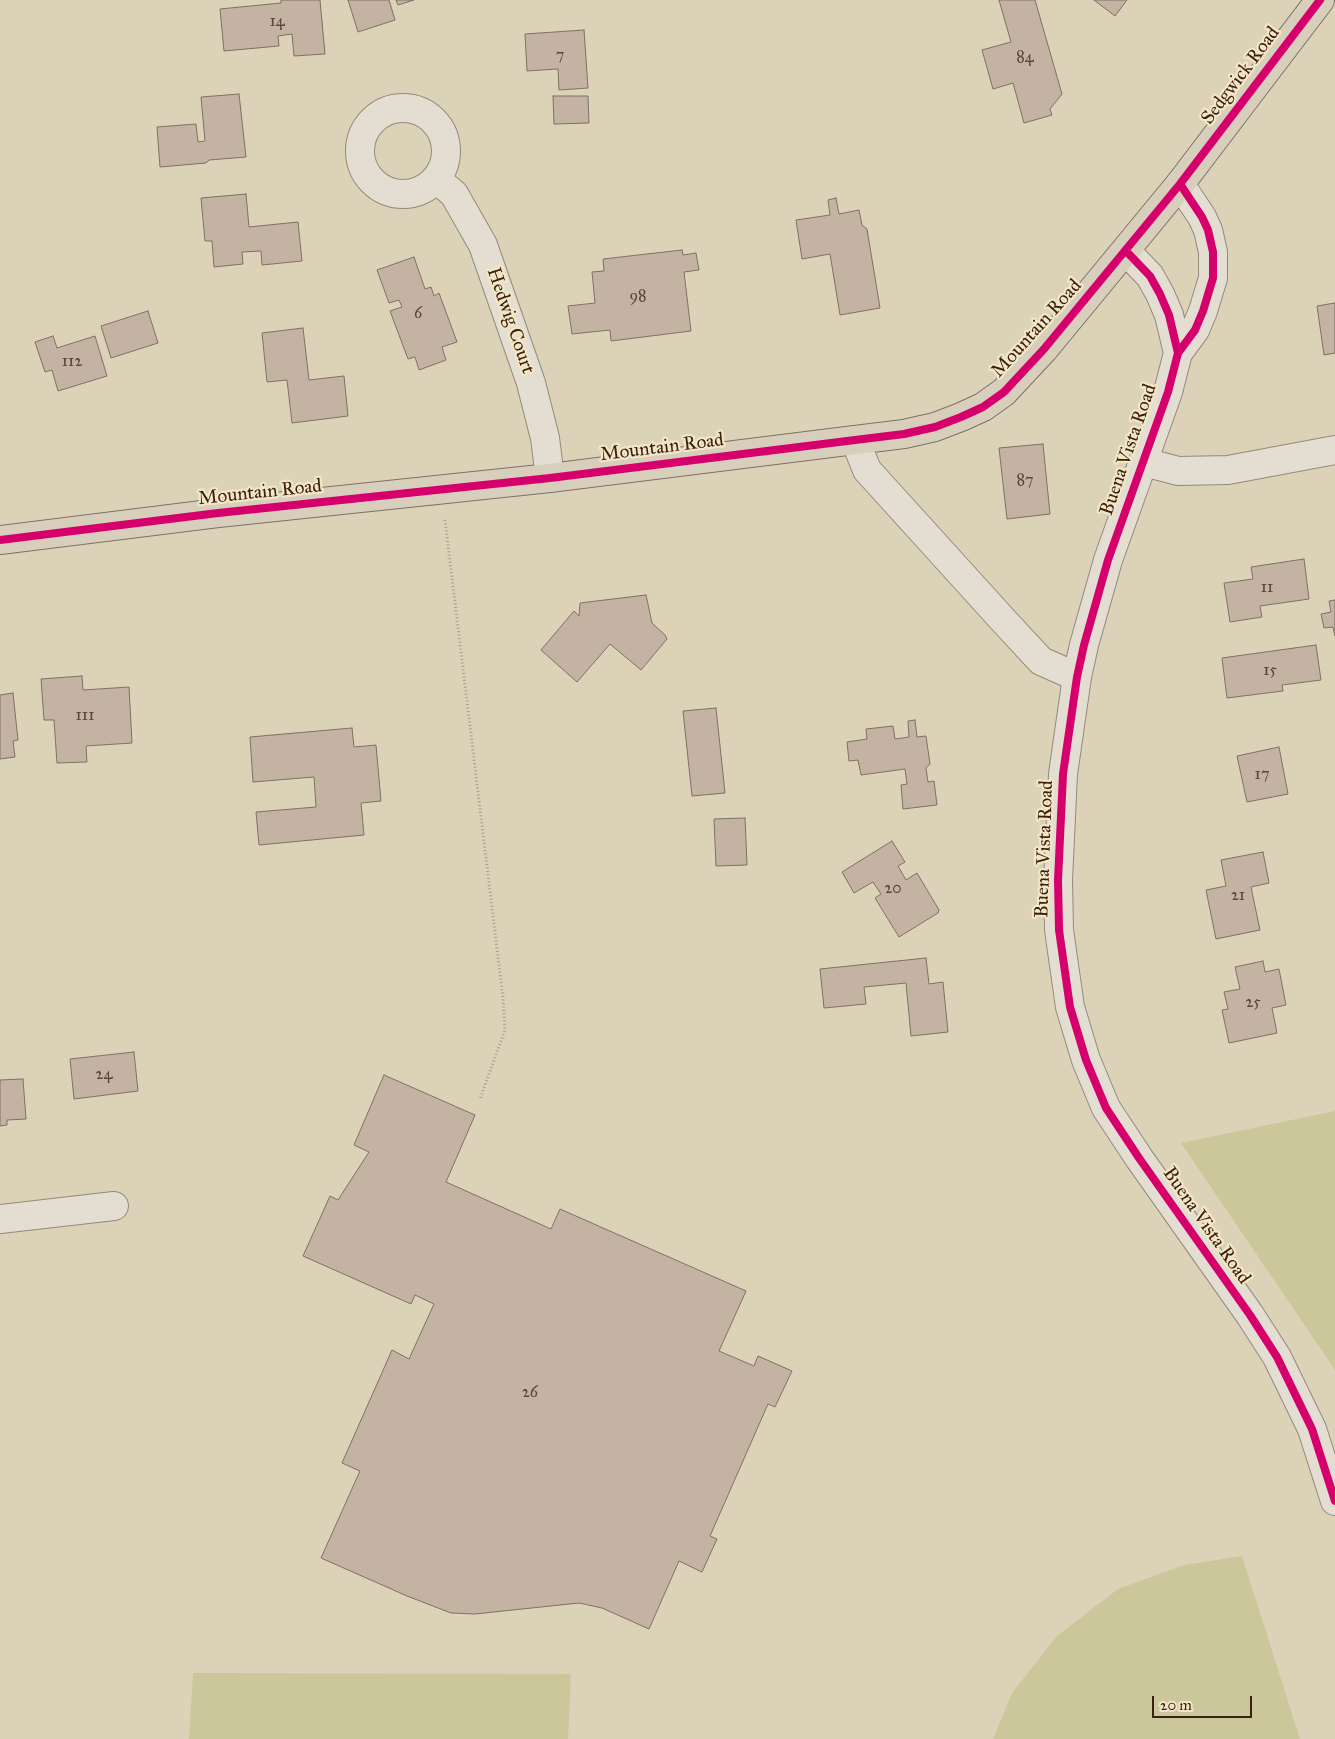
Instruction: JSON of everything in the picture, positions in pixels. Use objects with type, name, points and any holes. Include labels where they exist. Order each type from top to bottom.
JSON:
[{"type":"main road","name":"Sedgwick Road","points":[[1206,149],[1320,0]]},
{"type":"main road","name":"Mountain Road","points":[[0,540],[228,512],[550,478],[904,434],[935,427],[983,407],[1004,392],[1026,370],[1126,251],[1206,149]]},
{"type":"street","name":"Hedwig Court","points":[[436,179],[454,194],[483,245],[531,383],[545,438],[550,478]]},
{"type":"street","name":"Buena Vista Road","points":[[1180,184],[1202,217],[1211,241],[1214,264],[1213,278],[1195,330],[1178,353],[1168,392],[1108,560],[1084,646],[1077,677],[1063,774],[1058,880],[1059,930],[1070,1007],[1086,1060],[1106,1108],[1156,1183],[1250,1314],[1277,1357],[1312,1429],[1335,1501]]},
{"type":"street","name":"Buena Vista Road","points":[[1126,251],[1150,276],[1160,294],[1169,315],[1178,353]]},
{"type":"street","points":[[855,440],[867,470],[1041,661],[1077,677]]},
{"type":"street","points":[[1144,462],[1178,471],[1228,470],[1335,450]]},
{"type":"street","points":[[0,1219],[114,1206]]},
{"type":"path","points":[[445,518],[503,998],[505,1030],[480,1099]]},
{"type":"shaded area","points":[[1335,1111],[1335,1370],[1181,1143]]},
{"type":"shaded area","points":[[1242,1556],[1300,1739],[993,1739],[1012,1693],[1057,1636],[1118,1589],[1184,1565]]},
{"type":"shaded area","points":[[193,1673],[571,1674],[568,1739],[189,1739]]},
{"type":"building","points":[[281,0],[320,0],[325,54],[294,56],[292,34],[278,36],[279,46],[224,51],[220,9],[281,3]]},
{"type":"building","points":[[348,0],[389,0],[395,20],[358,32]]},
{"type":"building","points":[[396,0],[414,0],[398,5]]},
{"type":"building","points":[[999,0],[1035,0],[1062,94],[1050,109],[1052,115],[1024,123],[1013,83],[993,89],[982,50],[1011,42]]},
{"type":"building","points":[[1094,0],[1127,0],[1115,16]]},
{"type":"building","points":[[584,30],[588,88],[559,90],[558,69],[527,71],[525,34]]},
{"type":"building","points":[[239,94],[246,157],[160,167],[157,127],[196,124],[198,142],[205,141],[201,97]]},
{"type":"building","points":[[553,96],[588,96],[589,123],[554,124]]},
{"type":"building","points":[[246,194],[249,227],[298,222],[302,261],[262,265],[261,251],[242,252],[243,264],[214,267],[212,241],[205,241],[201,198]]},
{"type":"building","points":[[836,198],[839,214],[859,210],[862,225],[867,229],[880,308],[840,315],[830,254],[802,259],[796,220],[830,215],[828,200]]},
{"type":"building","points":[[682,250],[683,255],[696,253],[699,270],[684,272],[691,331],[611,341],[610,330],[572,334],[568,306],[595,303],[592,272],[604,271],[603,259]]},
{"type":"building","points":[[414,257],[425,289],[431,287],[434,296],[439,293],[457,342],[442,347],[446,360],[419,370],[415,357],[408,359],[390,311],[402,307],[399,300],[389,303],[377,270]]},
{"type":"building","points":[[1335,303],[1335,353],[1324,355],[1317,306]]},
{"type":"building","points":[[148,311],[158,343],[111,358],[101,326]]},
{"type":"building","points":[[303,328],[309,380],[344,376],[348,416],[292,423],[287,380],[267,382],[262,333]]},
{"type":"building","points":[[53,336],[57,348],[95,336],[107,376],[58,391],[52,370],[45,372],[35,342]]},
{"type":"building","points":[[1043,444],[1050,514],[1007,519],[999,448]]},
{"type":"building","points":[[1304,559],[1309,599],[1260,606],[1262,617],[1230,622],[1224,583],[1253,579],[1251,567]]},
{"type":"building","points":[[646,595],[652,623],[667,639],[641,670],[610,644],[577,682],[541,650],[574,611],[579,616],[580,603]]},
{"type":"building","points":[[1335,600],[1335,636],[1333,627],[1324,628],[1321,614],[1331,612],[1329,601]]},
{"type":"building","points":[[1316,645],[1321,680],[1282,685],[1283,691],[1227,698],[1222,658]]},
{"type":"building","points":[[82,676],[83,690],[129,687],[132,743],[86,746],[87,762],[57,763],[54,720],[44,720],[41,679]]},
{"type":"building","points":[[13,693],[18,740],[13,741],[15,757],[0,759],[0,695]]},
{"type":"building","points":[[716,708],[725,793],[692,796],[683,711]]},
{"type":"building","points":[[915,720],[917,737],[926,736],[930,764],[926,768],[928,782],[934,781],[937,805],[903,809],[901,785],[907,784],[905,769],[861,775],[858,760],[849,761],[847,742],[867,739],[866,729],[893,726],[895,739],[909,737],[908,721]]},
{"type":"building","points":[[352,728],[354,747],[376,745],[381,801],[361,803],[364,835],[259,845],[256,812],[316,807],[314,777],[253,782],[250,737]]},
{"type":"building","points":[[1279,747],[1288,794],[1247,802],[1237,756]]},
{"type":"building","points":[[745,818],[747,865],[716,866],[714,819]]},
{"type":"building","points":[[892,841],[905,862],[898,866],[906,880],[917,873],[939,910],[938,913],[899,937],[875,898],[881,894],[873,882],[854,893],[842,872]]},
{"type":"building","points":[[1263,852],[1269,883],[1251,887],[1260,930],[1216,939],[1206,890],[1226,886],[1221,860]]},
{"type":"building","points":[[926,958],[929,984],[943,982],[948,1032],[911,1036],[906,983],[864,987],[866,1004],[824,1008],[820,969]]},
{"type":"building","points":[[1263,961],[1265,972],[1279,969],[1286,1005],[1272,1008],[1277,1033],[1229,1043],[1222,1010],[1228,1009],[1224,992],[1240,989],[1235,967]]},
{"type":"building","points":[[134,1052],[138,1091],[74,1099],[70,1059]]},
{"type":"building","points":[[384,1075],[475,1115],[446,1182],[551,1229],[560,1209],[746,1291],[719,1351],[754,1366],[758,1356],[792,1371],[775,1407],[768,1404],[710,1536],[717,1539],[702,1572],[679,1561],[649,1629],[602,1608],[579,1603],[475,1614],[451,1613],[321,1558],[360,1471],[342,1463],[392,1350],[409,1359],[434,1304],[415,1295],[411,1304],[303,1256],[330,1196],[338,1200],[369,1152],[354,1145]]},
{"type":"building","points":[[23,1079],[26,1119],[7,1120],[7,1125],[0,1126],[0,1080]]},
{"type":"cycle path","points":[[0,540],[218,513],[550,478],[904,434],[935,427],[961,417],[983,407],[1004,392],[1044,349],[1180,184],[1320,0]]},
{"type":"cycle path","points":[[1180,184],[1202,217],[1208,230],[1213,252],[1213,278],[1195,330],[1178,353],[1168,392],[1108,560],[1084,645],[1077,677],[1063,774],[1058,880],[1059,930],[1070,1007],[1086,1060],[1106,1108],[1250,1315],[1277,1357],[1312,1429],[1335,1501]]},
{"type":"cycle path","points":[[1126,251],[1150,276],[1160,294],[1169,315],[1178,353]]}]
